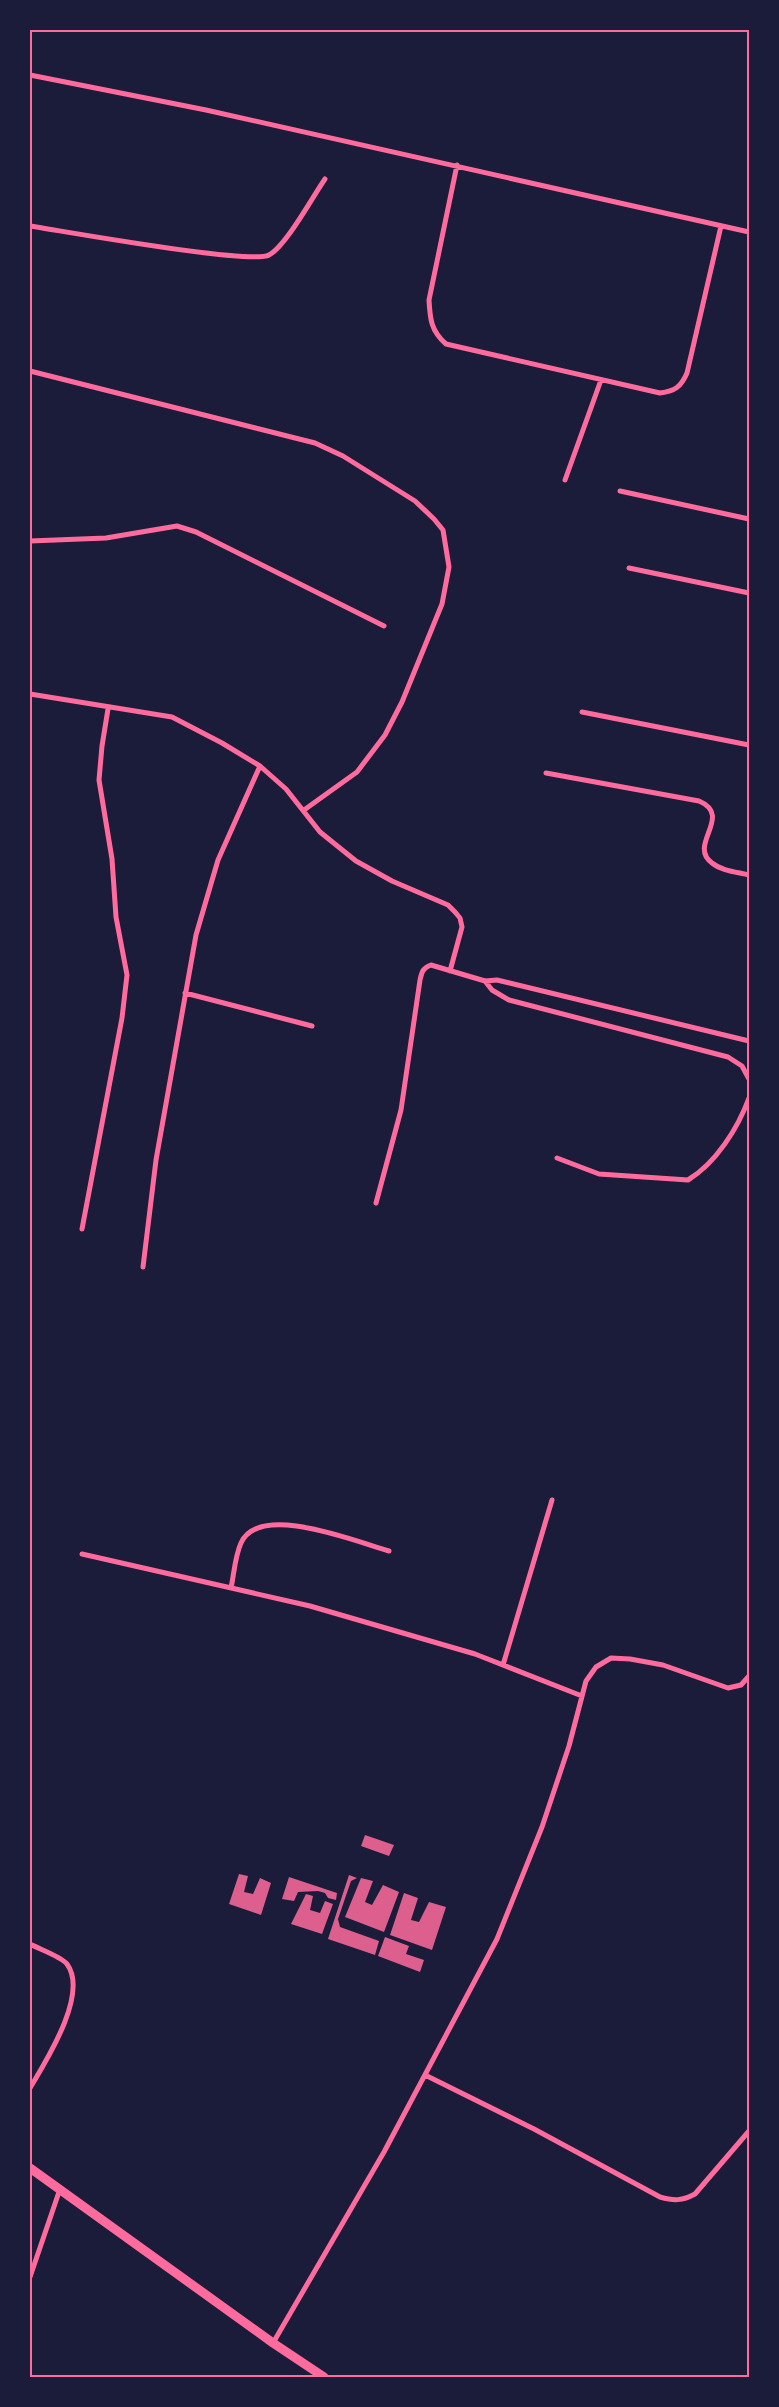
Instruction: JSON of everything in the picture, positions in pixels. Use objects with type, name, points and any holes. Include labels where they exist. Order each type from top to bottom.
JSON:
[{"type":"street","points":[[30,75],[206,110],[749,232]]},
{"type":"street","points":[[457,165],[429,300],[430,322],[435,334],[446,344],[601,380],[660,393],[674,391],[683,384],[721,226]]},
{"type":"street","points":[[30,226],[182,249],[262,258],[277,248],[326,178]]},
{"type":"street","points":[[30,371],[315,443],[342,456],[415,502],[443,530],[449,566],[442,604],[402,702],[385,735],[357,772],[304,810]]},
{"type":"street","points":[[565,480],[601,380]]},
{"type":"street","points":[[620,491],[749,519]]},
{"type":"street","points":[[30,541],[106,538],[177,526],[196,532],[384,626]]},
{"type":"street","points":[[629,568],[749,593]]},
{"type":"street","points":[[30,694],[108,709],[172,717],[222,743],[260,766],[286,789],[320,832],[356,861],[392,881],[442,902],[455,912],[460,918],[462,927],[450,970]]},
{"type":"street","points":[[82,1229],[122,1018],[127,975],[116,917],[112,859],[99,780],[108,709]]},
{"type":"street","points":[[582,712],[749,745]]},
{"type":"street","points":[[142,1268],[156,1160],[196,935],[218,860],[260,766]]},
{"type":"street","points":[[546,773],[699,800],[708,805],[713,817],[704,847],[706,857],[712,864],[749,875]]},
{"type":"street","points":[[376,1203],[401,1110],[422,970],[432,964],[485,982],[497,980],[749,1041]]},
{"type":"street","points":[[485,982],[492,990],[509,1000],[728,1057],[742,1066],[749,1079]]},
{"type":"street","points":[[185,993],[312,1026]]},
{"type":"street","points":[[557,1158],[599,1174],[688,1180],[707,1165],[730,1136],[742,1118],[749,1098]]},
{"type":"street","points":[[503,1665],[552,1500]]},
{"type":"street","points":[[231,1588],[241,1543],[249,1532],[258,1526],[292,1524],[389,1550]]},
{"type":"street","points":[[82,1554],[310,1606],[475,1654],[582,1696]]},
{"type":"street","points":[[272,2343],[384,2152],[497,1939],[542,1827],[569,1746],[586,1681],[596,1667],[611,1658],[663,1665],[728,1688],[741,1685],[749,1676]]},
{"type":"street","points":[[30,1944],[66,1962],[73,1976],[74,1990],[54,2046],[30,2088]]},
{"type":"street","points":[[425,2075],[534,2129],[660,2197],[673,2201],[684,2200],[695,2194],[749,2131]]},
{"type":"street","points":[[30,2168],[272,2343],[324,2377]]},
{"type":"street","points":[[30,2277],[60,2189]]},
{"type":"building","points":[[365,1835],[394,1845],[389,1856],[361,1846]]},
{"type":"building","points":[[239,1874],[248,1876],[244,1892],[253,1894],[260,1878],[271,1883],[261,1915],[229,1904]]},
{"type":"building","points":[[349,1875],[357,1878],[351,1881],[338,1919],[340,1927],[379,1941],[375,1955],[328,1939]]},
{"type":"building","points":[[289,1877],[337,1893],[336,1900],[328,1898],[325,1893],[318,1891],[298,1892],[294,1901],[282,1899]]},
{"type":"building","points":[[361,1878],[373,1881],[365,1902],[372,1905],[383,1885],[399,1892],[384,1932],[345,1917]]},
{"type":"building","points":[[404,1893],[418,1898],[411,1920],[419,1922],[429,1902],[446,1907],[432,1950],[390,1935]]},
{"type":"building","points":[[306,1894],[313,1896],[310,1910],[320,1913],[325,1901],[333,1904],[322,1934],[291,1924]]},
{"type":"building","points":[[385,1937],[409,1946],[406,1954],[424,1960],[420,1972],[378,1956]]}]
